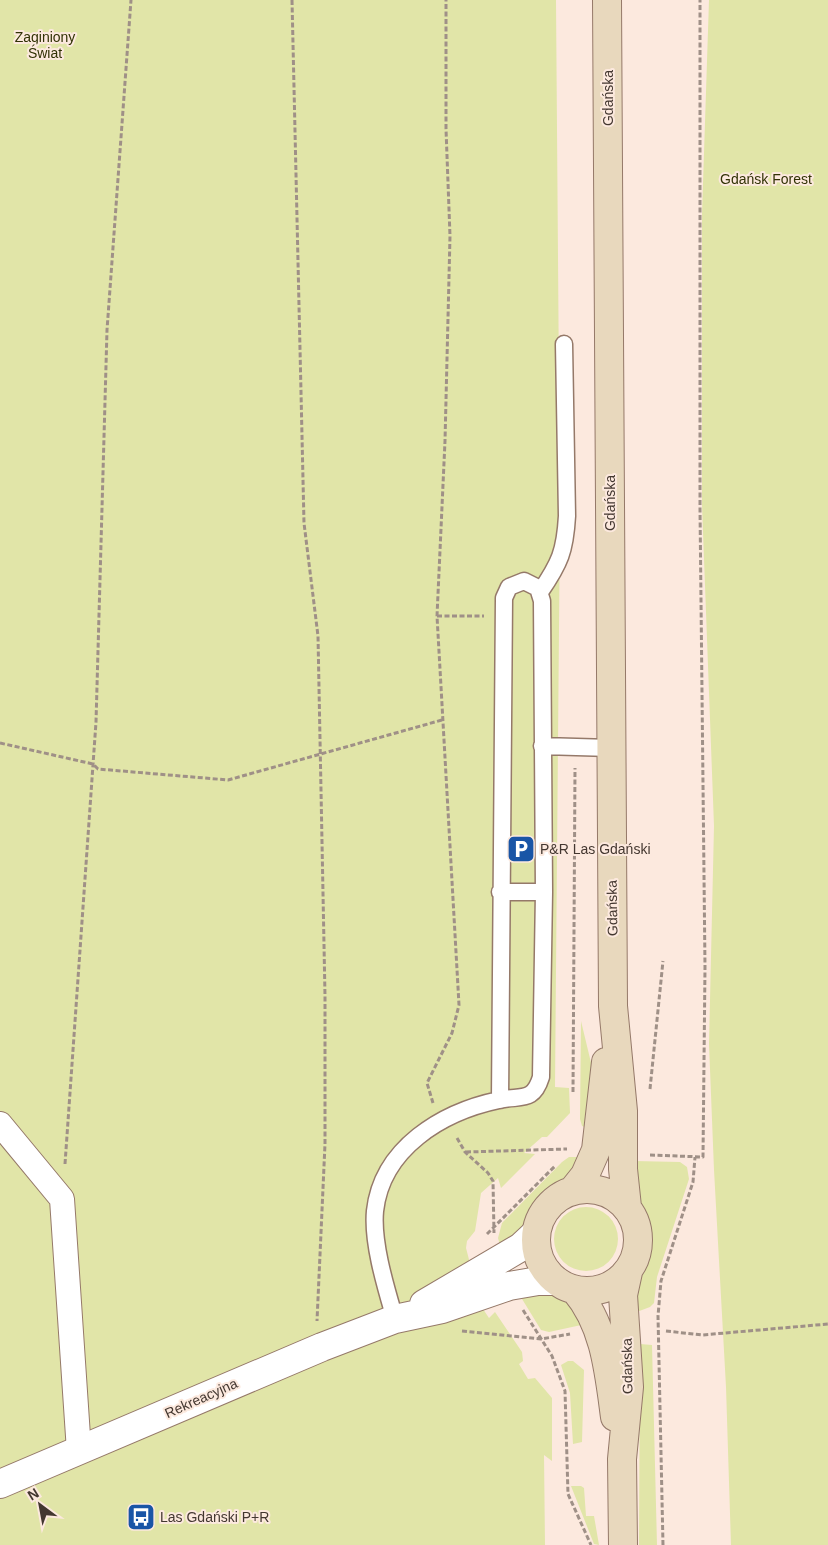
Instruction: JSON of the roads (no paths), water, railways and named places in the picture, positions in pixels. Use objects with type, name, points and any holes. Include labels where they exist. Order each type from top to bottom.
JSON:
[{"type":"main road","name":"Gdańska","points":[[607,0],[613,1006],[623,1111],[623,1169],[627,1207]]},
{"type":"main road","name":"Gdańska","points":[[573,1190],[585,1175],[596,1150],[613,1006]]},
{"type":"main road","points":[[588,1188],[603,1190],[616,1197],[627,1207],[634,1216],[639,1239],[638,1251],[628,1272],[617,1282],[604,1289],[589,1292],[565,1285],[546,1271],[536,1246],[536,1233],[540,1218],[548,1206],[560,1196],[573,1190],[588,1188]]},
{"type":"main road","name":"Gdańska","points":[[622,1545],[622,1459],[629,1387],[623,1295],[628,1272]]},
{"type":"main road","name":"Gdańska","points":[[565,1285],[588,1305],[599,1328],[622,1459]]},
{"type":"street","points":[[0,1124],[62,1199],[79,1451]]},
{"type":"street","name":"Rekreacyjna","points":[[400,1318],[521,1247],[536,1233]]},
{"type":"street","name":"Rekreacyjna","points":[[0,1484],[322,1347],[400,1318],[442,1309],[509,1286],[538,1281],[565,1285]]},
{"type":"lane","points":[[540,592],[557,568],[566,544],[568,516],[564,344]]},
{"type":"lane","points":[[400,1318],[376,1234],[375,1212],[380,1189],[389,1169],[416,1137],[441,1122],[466,1110],[500,1100],[528,1096],[537,1090],[541,1078],[544,892],[542,601],[540,592],[529,582],[514,583],[506,592],[503,615],[500,1100]]},
{"type":"lane","points":[[542,746],[611,748]]},
{"type":"lane","points":[[500,892],[544,892]]},
{"type":"place","name":"P&R Las Gdański","points":[[521,849]]},
{"type":"place","name":"Las Gdański P+R","points":[[141,1517]]},
{"type":"park label","name":"Zaginiony Świat","points":[[45,46]]},
{"type":"park label","name":"Gdańsk Forest","points":[[766,179]]}]
